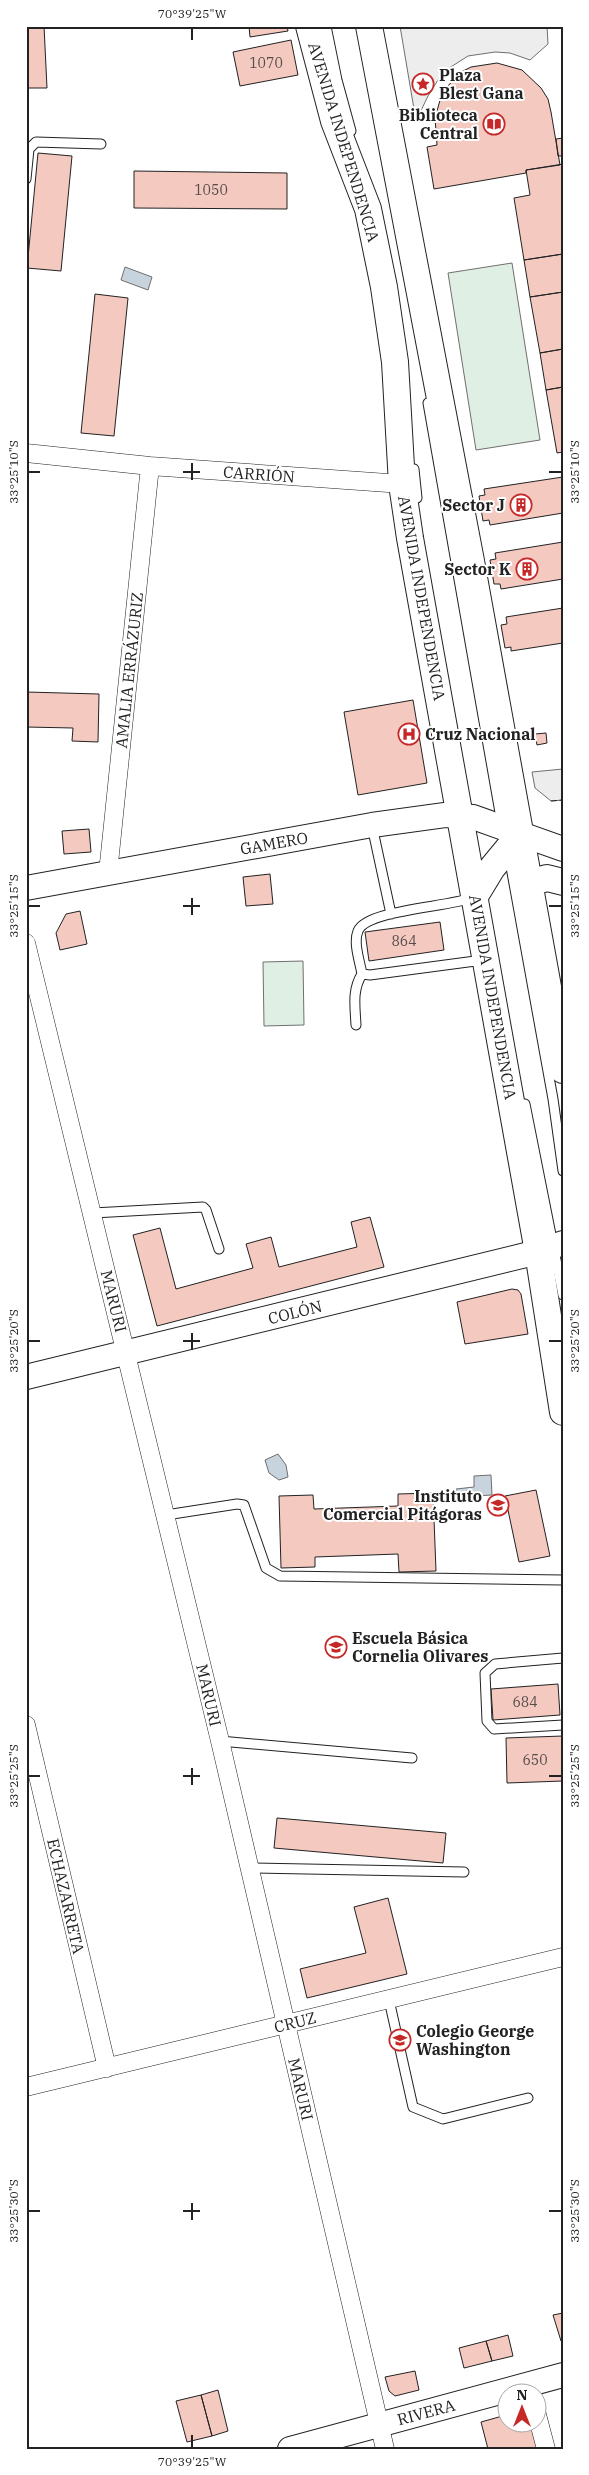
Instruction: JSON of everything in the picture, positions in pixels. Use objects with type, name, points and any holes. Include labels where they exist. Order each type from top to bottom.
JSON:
[{"type":"main road","name":"AVENIDA INDEPENDENCIA","points":[[309,26],[334,121],[360,185],[372,230],[395,362],[402,484],[421,601],[471,818],[482,884],[486,959],[553,1252],[563,1412]]},
{"type":"main road","points":[[369,26],[467,542],[510,837],[529,883],[563,1070]]},
{"type":"main road","points":[[482,884],[510,837]]},
{"type":"main road","points":[[529,883],[547,878],[563,882]]},
{"type":"street","name":"CARRIÓN","points":[[26,453],[150,466],[402,484]]},
{"type":"street","name":"AMALIA ERRÁZURIZ","points":[[108,873],[150,466]]},
{"type":"street","name":"GAMERO","points":[[26,888],[372,825],[433,816],[471,818],[510,837],[563,849]]},
{"type":"street","name":"MARURI","points":[[26,943],[220,1741],[385,2449]]},
{"type":"street","name":"COLÓN","points":[[26,1377],[553,1252]]},
{"type":"street","name":"ECHAZARRETA","points":[[26,1725],[106,2068]]},
{"type":"street","name":"CRUZ","points":[[26,2087],[563,1957]]},
{"type":"street","name":"RIVERA","points":[[546,2382],[563,2375]]},
{"type":"street","name":"RIVERA","points":[[290,2449],[379,2424],[496,2396]]},
{"type":"street","points":[[542,2432],[546,2449]]},
{"type":"lane","points":[[326,26],[343,103],[355,142]]},
{"type":"lane","points":[[26,179],[28,149],[36,142],[101,144]]},
{"type":"lane","points":[[378,206],[381,222]]},
{"type":"lane","points":[[386,246],[400,327]]},
{"type":"lane","points":[[425,390],[510,837],[563,1171]]},
{"type":"lane","points":[[414,461],[418,507]]},
{"type":"lane","points":[[372,825],[391,914]]},
{"type":"lane","points":[[356,1025],[354,999],[356,983],[362,974],[357,942],[358,931],[366,921],[391,914],[457,904],[482,884]]},
{"type":"lane","points":[[362,974],[370,975],[486,959]]},
{"type":"lane","points":[[522,1091],[563,1295]]},
{"type":"lane","points":[[93,1213],[203,1207],[206,1210],[219,1249]]},
{"type":"lane","points":[[166,1515],[237,1504],[244,1505],[266,1568],[280,1576],[563,1580]]},
{"type":"lane","points":[[563,1658],[496,1664],[485,1673],[487,1721],[494,1729],[563,1726]]},
{"type":"lane","points":[[220,1741],[412,1758]]},
{"type":"lane","points":[[250,1868],[464,1872]]},
{"type":"lane","points":[[389,2000],[413,2107],[443,2119],[528,2098]]},
{"type":"green space","points":[[512,263],[540,440],[476,450],[448,273]]},
{"type":"green space","points":[[303,961],[304,1025],[264,1026],[263,962]]},
{"type":"shaded area","name":"Plaza Blest Gana","points":[[400,26],[547,26],[548,44],[530,60],[510,53],[495,52],[468,56],[443,72],[428,96],[416,121]]},
{"type":"shaded area","points":[[125,267],[152,277],[148,290],[121,280]]},
{"type":"shaded area","points":[[563,769],[563,800],[551,801],[535,788],[532,772]]},
{"type":"shaded area","points":[[278,1454],[286,1465],[288,1477],[279,1480],[269,1473],[265,1460]]},
{"type":"shaded area","points":[[491,1475],[492,1495],[457,1497],[456,1489],[474,1487],[474,1476]]},
{"type":"building","points":[[26,26],[44,26],[47,88],[26,88]]},
{"type":"building","points":[[249,26],[287,26],[288,31],[250,37]]},
{"type":"building","points":[[291,40],[298,75],[240,86],[233,52]]},
{"type":"building","name":"Biblioteca Central","points":[[497,63],[522,70],[541,88],[548,99],[560,165],[434,189],[427,147],[437,145],[435,118],[442,93],[459,73],[471,67]]},
{"type":"building","points":[[563,138],[563,158],[558,156],[556,139]]},
{"type":"building","points":[[38,153],[72,156],[61,271],[27,268]]},
{"type":"building","points":[[563,164],[563,254],[524,260],[514,198],[530,195],[526,170]]},
{"type":"building","points":[[134,171],[287,173],[287,209],[134,208]]},
{"type":"building","points":[[563,254],[563,292],[530,297],[524,260]]},
{"type":"building","points":[[563,292],[563,349],[540,353],[530,297]]},
{"type":"building","points":[[95,294],[128,298],[114,436],[81,433]]},
{"type":"building","points":[[563,349],[563,387],[546,390],[540,353]]},
{"type":"building","points":[[563,387],[563,452],[557,453],[546,390]]},
{"type":"building","name":"Sector J","points":[[563,477],[563,513],[490,525],[489,520],[483,521],[479,496],[485,495],[484,489]]},
{"type":"building","name":"Sector K","points":[[563,542],[563,579],[501,589],[500,584],[494,584],[490,560],[496,559],[495,553]]},
{"type":"building","points":[[563,608],[563,643],[511,651],[511,647],[505,648],[501,625],[507,624],[506,617]]},
{"type":"building","points":[[26,692],[99,694],[98,742],[72,741],[73,728],[26,727]]},
{"type":"building","points":[[413,700],[427,783],[358,795],[344,712]]},
{"type":"building","points":[[546,733],[547,743],[537,745],[535,734]]},
{"type":"building","points":[[89,829],[91,852],[64,854],[62,831]]},
{"type":"building","points":[[270,874],[273,904],[246,906],[243,877]]},
{"type":"building","points":[[80,911],[87,944],[60,950],[56,933],[66,914]]},
{"type":"building","points":[[440,922],[444,950],[369,961],[365,932]]},
{"type":"building","points":[[370,1217],[384,1267],[157,1326],[133,1235],[160,1228],[176,1289],[253,1268],[246,1244],[271,1237],[279,1267],[357,1247],[351,1222]]},
{"type":"building","points":[[512,1289],[518,1290],[521,1294],[528,1334],[465,1344],[457,1302]]},
{"type":"building","points":[[536,1490],[550,1556],[519,1562],[505,1496]]},
{"type":"building","points":[[433,1493],[436,1571],[399,1572],[398,1554],[315,1557],[315,1567],[281,1568],[279,1496],[313,1495],[314,1509],[398,1506],[398,1494]]},
{"type":"building","points":[[558,1684],[560,1715],[493,1720],[491,1689]]},
{"type":"building","points":[[563,1736],[563,1781],[507,1783],[506,1738]]},
{"type":"building","points":[[277,1818],[446,1833],[443,1863],[274,1848]]},
{"type":"building","points":[[388,1898],[407,1974],[307,1998],[300,1969],[366,1953],[354,1907]]},
{"type":"building","points":[[563,2313],[563,2340],[561,2341],[553,2315]]},
{"type":"building","points":[[508,2335],[513,2356],[492,2361],[486,2341]]},
{"type":"building","points":[[486,2341],[492,2361],[464,2368],[459,2348]]},
{"type":"building","points":[[415,2371],[419,2390],[395,2396],[389,2391],[385,2377]]},
{"type":"building","points":[[218,2390],[228,2431],[212,2436],[201,2395]]},
{"type":"building","points":[[201,2395],[212,2436],[187,2442],[176,2401]]},
{"type":"building","points":[[496,2418],[496,2432],[534,2432],[538,2449],[488,2449],[481,2422]]},
{"type":"fence","points":[[551,801],[563,800]]},
{"type":"place","name":"Plaza Blest Gana","points":[[423,84]]},
{"type":"place","name":"Biblioteca Central","points":[[494,124]]},
{"type":"place","name":"Sector J","points":[[521,505]]},
{"type":"place","name":"Sector K","points":[[527,569]]},
{"type":"place","name":"Cruz Nacional","points":[[409,734]]},
{"type":"place","name":"Instituto Comercial Pitágoras","points":[[498,1505]]},
{"type":"place","name":"Escuela Básica Cornelia Olivares","points":[[336,1647]]},
{"type":"place","name":"Colegio George Washington","points":[[400,2040]]}]
